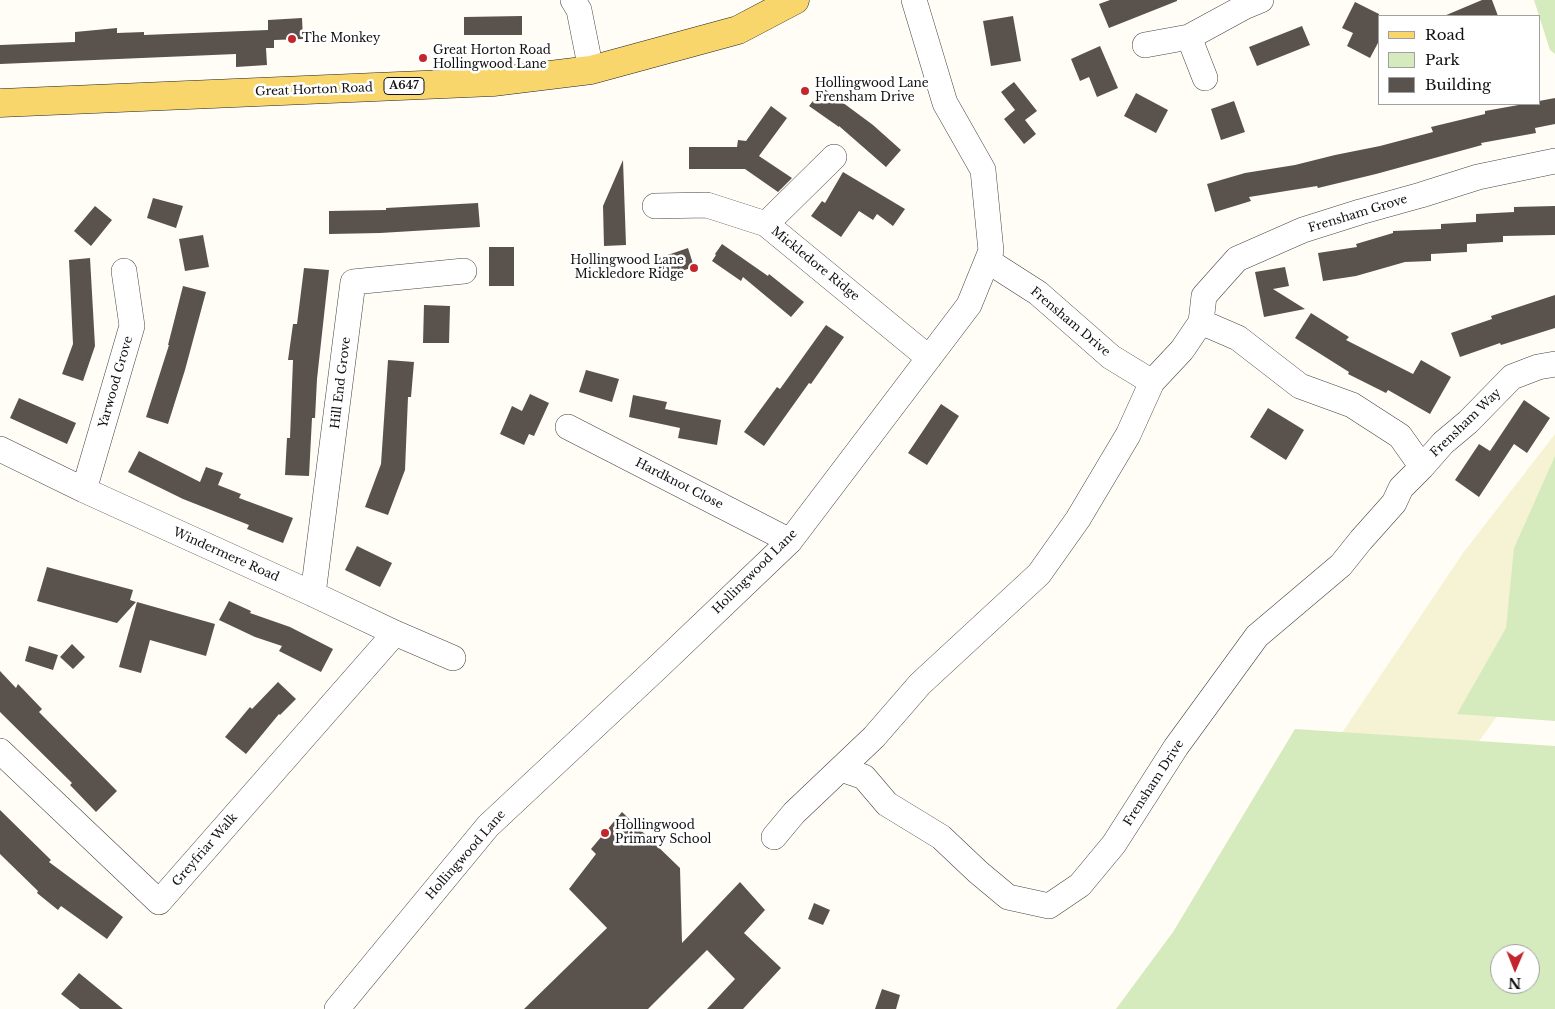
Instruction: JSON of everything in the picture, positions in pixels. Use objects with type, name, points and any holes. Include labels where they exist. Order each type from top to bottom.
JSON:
[{"type":"main road","name":"Great Horton Road","points":[[0,103],[493,82],[591,70],[738,30],[795,0]]},
{"type":"street","points":[[572,0],[578,10],[591,70]]},
{"type":"street","name":"Hollingwood Lane","points":[[336,1009],[488,826],[790,541],[969,305],[991,251],[983,170],[945,103],[914,0]]},
{"type":"street","points":[[1145,44],[1189,37],[1244,7],[1261,0]]},
{"type":"street","points":[[1189,37],[1205,78]]},
{"type":"street","points":[[766,224],[834,157]]},
{"type":"street","name":"Frensham Grove","points":[[1152,382],[1182,350],[1201,322],[1204,296],[1237,259],[1303,230],[1360,212],[1478,177],[1555,161]]},
{"type":"street","name":"Mickledore Ridge","points":[[655,206],[707,205],[766,224],[929,358]]},
{"type":"street","name":"Frensham Drive","points":[[988,261],[1038,293],[1111,357],[1152,382]]},
{"type":"street","name":"Yarwood Grove","points":[[84,490],[132,326],[124,271]]},
{"type":"street","name":"Hill End Grove","points":[[313,594],[353,282],[464,271]]},
{"type":"street","name":"Frensham Way","points":[[1201,322],[1238,338],[1300,386],[1352,405],[1400,436],[1422,467],[1512,377],[1538,367],[1555,364]]},
{"type":"street","points":[[774,837],[794,814],[874,737],[920,684],[1039,574],[1078,519],[1128,435],[1152,382]]},
{"type":"street","name":"Hardknot Close","points":[[568,427],[790,541]]},
{"type":"street","name":"Windermere Road","points":[[0,450],[394,633],[453,658]]},
{"type":"street","name":"Frensham Drive","points":[[841,769],[864,777],[887,804],[941,837],[1008,897],[1049,906],[1080,885],[1114,844],[1176,748],[1257,636],[1341,566],[1394,503],[1401,488],[1422,467]]},
{"type":"street","name":"Greyfriar Walk","points":[[0,751],[159,902],[394,633]]},
{"type":"shaded area","points":[[1555,434],[1555,612],[1515,692],[1441,793],[1327,755],[1463,553]]},
{"type":"green space","points":[[1534,0],[1555,0],[1555,54],[1550,50]]},
{"type":"green space","points":[[1555,456],[1555,721],[1457,714],[1506,628],[1514,548]]},
{"type":"green space","points":[[1295,729],[1555,746],[1555,1009],[1116,1009],[1173,932]]},
{"type":"building","points":[[1110,0],[1177,1],[1109,28],[1099,4]]},
{"type":"building","points":[[1482,0],[1492,0],[1498,15],[1446,15]]},
{"type":"building","points":[[1355,2],[1379,14],[1378,43],[1370,58],[1347,46],[1353,33],[1342,28]]},
{"type":"building","points":[[522,16],[522,35],[464,35],[464,17]]},
{"type":"building","points":[[1013,16],[1021,61],[991,66],[983,21]]},
{"type":"building","points":[[302,18],[303,39],[274,40],[274,48],[266,48],[267,65],[236,67],[236,54],[0,64],[0,45],[75,42],[75,32],[117,28],[117,33],[144,32],[144,35],[268,30],[268,20]]},
{"type":"building","points":[[1302,26],[1310,45],[1257,66],[1249,47]]},
{"type":"building","points":[[1100,46],[1118,88],[1097,97],[1089,77],[1080,81],[1071,59]]},
{"type":"building","points":[[1014,82],[1037,111],[1025,120],[1036,134],[1024,144],[1004,119],[1015,110],[1001,92]]},
{"type":"building","points":[[823,88],[873,125],[901,150],[886,167],[839,126],[809,106]]},
{"type":"building","points":[[1136,93],[1168,110],[1156,133],[1124,116]]},
{"type":"building","points":[[1555,98],[1555,124],[1535,128],[1536,133],[1481,143],[1482,145],[1318,188],[1317,186],[1249,197],[1251,201],[1215,212],[1207,184],[1245,173],[1295,165],[1380,146],[1433,132],[1431,127],[1485,114],[1485,111],[1518,105],[1540,105],[1540,101]]},
{"type":"building","points":[[1234,101],[1245,132],[1221,140],[1211,109]]},
{"type":"building","points":[[771,106],[787,118],[759,156],[792,178],[778,192],[745,169],[689,169],[689,147],[737,147],[738,140],[746,141]]},
{"type":"building","points":[[623,160],[626,245],[604,246],[603,206]]},
{"type":"building","points":[[843,172],[905,209],[893,226],[877,214],[873,220],[859,211],[841,237],[811,216],[822,201],[825,203]]},
{"type":"building","points":[[153,198],[183,206],[176,228],[147,218]]},
{"type":"building","points":[[478,203],[480,227],[329,234],[329,211],[386,210],[386,208]]},
{"type":"building","points":[[95,206],[112,220],[91,246],[74,231]]},
{"type":"building","points":[[1555,206],[1555,235],[1503,236],[1503,242],[1467,244],[1467,252],[1431,254],[1431,261],[1405,262],[1356,276],[1323,281],[1318,253],[1357,247],[1356,244],[1393,233],[1393,231],[1441,229],[1441,224],[1476,222],[1476,214],[1514,212],[1514,207]]},
{"type":"building","points":[[203,235],[209,267],[185,271],[179,239]]},
{"type":"building","points":[[722,244],[768,276],[769,274],[804,302],[791,317],[743,277],[741,281],[712,261]]},
{"type":"building","points":[[489,247],[514,247],[514,286],[489,286]]},
{"type":"building","points":[[688,248],[694,267],[662,277],[656,259]]},
{"type":"building","points":[[90,258],[95,346],[83,381],[62,374],[73,344],[69,260]]},
{"type":"building","points":[[1285,267],[1289,286],[1273,289],[1305,309],[1264,317],[1255,272]]},
{"type":"building","points":[[304,268],[329,270],[317,379],[315,418],[312,418],[309,476],[285,475],[287,438],[290,438],[293,360],[288,360],[293,324],[297,324]]},
{"type":"building","points":[[183,286],[206,292],[168,424],[146,417],[169,345]]},
{"type":"building","points":[[1555,295],[1555,328],[1501,345],[1500,343],[1460,357],[1451,333],[1492,319],[1491,316]]},
{"type":"building","points":[[424,305],[450,306],[449,343],[423,343]]},
{"type":"building","points":[[1311,313],[1349,337],[1346,340],[1413,374],[1421,360],[1451,377],[1430,414],[1388,390],[1386,393],[1348,374],[1349,372],[1295,338]]},
{"type":"building","points":[[826,325],[844,337],[764,446],[744,432],[777,387],[780,389]]},
{"type":"building","points":[[388,360],[414,362],[411,397],[408,397],[405,470],[388,515],[365,507],[381,464]]},
{"type":"building","points":[[586,370],[619,379],[612,402],[579,392]]},
{"type":"building","points":[[530,394],[549,403],[534,436],[529,434],[524,445],[500,434],[512,406],[522,411]]},
{"type":"building","points":[[633,395],[667,402],[665,409],[721,420],[717,445],[678,438],[680,428],[629,417]]},
{"type":"building","points":[[19,398],[76,423],[67,444],[10,418]]},
{"type":"building","points":[[1524,400],[1550,418],[1527,453],[1514,444],[1479,497],[1455,480],[1479,444],[1490,451]]},
{"type":"building","points":[[941,404],[959,416],[927,465],[908,453]]},
{"type":"building","points":[[1268,408],[1304,430],[1286,460],[1250,437]]},
{"type":"building","points":[[139,451],[200,482],[206,467],[223,473],[218,485],[241,494],[239,498],[293,518],[283,543],[247,529],[249,525],[183,499],[128,472]]},
{"type":"building","points":[[357,546],[392,563],[380,587],[345,570]]},
{"type":"building","points":[[47,567],[133,590],[130,600],[136,602],[117,623],[37,601]]},
{"type":"building","points":[[229,601],[251,611],[250,613],[290,627],[333,649],[321,672],[279,651],[282,646],[255,637],[219,620]]},
{"type":"building","points":[[137,602],[215,624],[206,656],[150,640],[141,673],[119,667]]},
{"type":"building","points":[[72,644],[85,657],[73,669],[60,657]]},
{"type":"building","points":[[29,646],[58,655],[53,670],[25,661]]},
{"type":"building","points":[[0,671],[16,688],[18,684],[42,709],[39,712],[117,791],[96,812],[70,785],[72,783],[0,712]]},
{"type":"building","points":[[278,682],[296,699],[279,714],[246,754],[225,737],[250,707],[252,709]]},
{"type":"building","points":[[0,810],[51,860],[49,862],[123,917],[107,939],[61,906],[58,910],[37,893],[38,891],[0,854]]},
{"type":"building","points":[[622,812],[680,868],[682,943],[740,882],[765,910],[744,933],[781,968],[743,1009],[707,1009],[735,979],[707,950],[648,1009],[524,1009],[607,928],[569,889],[596,854],[591,849]]},
{"type":"building","points":[[814,903],[830,910],[823,925],[808,919]]},
{"type":"building","points":[[79,973],[123,1009],[80,1009],[61,994]]},
{"type":"building","points":[[882,989],[900,995],[896,1009],[875,1009]]},
{"type":"place","name":"The Monkey","points":[[292,39]]},
{"type":"place","name":"Great Horton Road Hollingwood Lane","points":[[423,58]]},
{"type":"place","name":"Hollingwood Lane Frensham Drive","points":[[805,91]]},
{"type":"place","name":"Hollingwood Lane Mickledore Ridge","points":[[694,268]]},
{"type":"place","name":"Hollingwood Primary School","points":[[605,833]]}]
